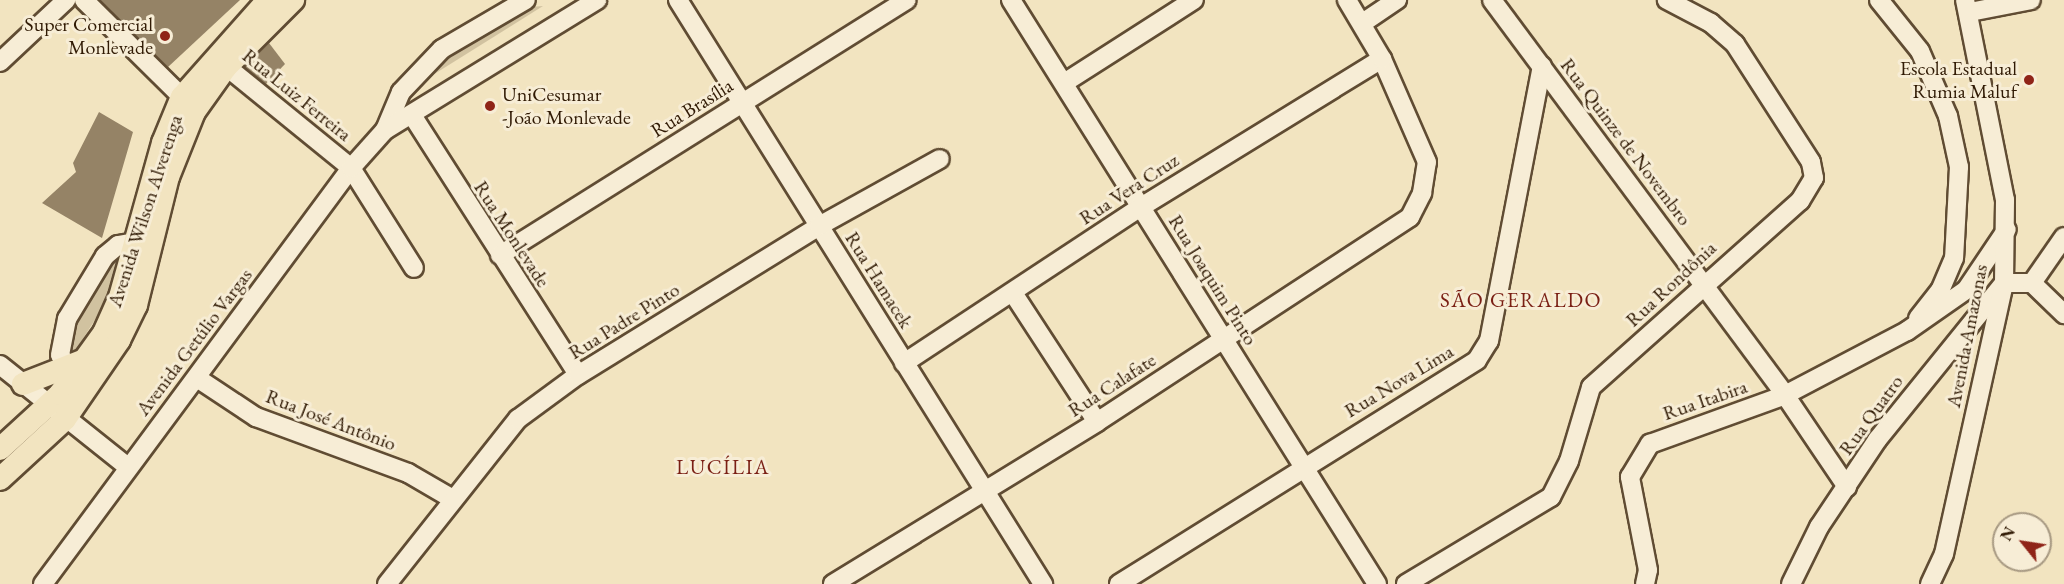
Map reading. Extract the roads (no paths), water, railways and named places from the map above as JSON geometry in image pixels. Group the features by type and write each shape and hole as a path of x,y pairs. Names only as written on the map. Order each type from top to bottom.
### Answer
{"main road":[{"name":"Avenida Wilson Alverenga","path":"0,479 57,413 136,305 178,144 221,62 268,0"},
{"name":"Avenida Wilson Alverenga","path":"0,449 57,413 69,374 87,358 120,297 135,242 182,97 293,0"},
{"path":"23,384 69,374"}],"street":[{"path":"0,63 66,0"},
{"path":"84,0 182,97"},
{"name":"Avenida Getúlio Vargas","path":"43,584 351,168 385,130 401,92 442,49 526,0"},
{"name":"Avenida Getúlio Vargas","path":"385,130 597,0"},
{"name":"Rua Hamacek","path":"678,0 1043,584"},
{"name":"Rua Brasília","path":"500,255 907,0"},
{"name":"Rua Joaquim Pinto","path":"1011,0 1377,584"},
{"path":"1064,83 1194,0"},
{"path":"1347,0 1364,22 1382,59"},
{"path":"1364,22 1397,0"},
{"name":"Rua Quinze de Novembro","path":"1492,0 1785,395 1847,487"},
{"name":"Rua Rondônia","path":"1406,584 1551,497 1564,478 1591,387 1800,201 1814,178 1811,162 1735,44 1711,23 1667,0"},
{"name":"Rua Itabira","path":"1879,0 1920,51 1948,116 1959,167 1960,216 1949,275 1907,331"},
{"name":"Avenida Amazonas","path":"1930,584 1944,554 2004,283 2008,228 1967,6 2031,0"},
{"name":"Rua Vera Cruz","path":"904,363 1141,207 1382,59"},
{"name":"Rua Calafate","path":"833,584 1097,422 1410,217 1422,193 1427,162 1382,59"},
{"name":"Rua Luiz Ferreira","path":"221,62 351,168 414,268"},
{"name":"Rua Nova Lima","path":"1119,584 1303,464 1477,360 1489,341 1542,66"},
{"name":"Rua Monlevade","path":"412,115 578,375"},
{"name":"Rua Padre Pinto","path":"391,583 452,498 518,419 578,375 819,226 940,159"},
{"name":"Rua Itabira","path":"1645,584 1648,570 1630,477 1636,460 1650,444 1785,395 1907,331 1966,290 2008,228"},
{"path":"2032,283 2064,237"},
{"path":"69,374 60,340 72,309 105,256 117,245 135,242"},
{"path":"2004,283 2032,283 2064,314"},
{"name":"Rua Quatro","path":"1791,584 1877,440 2004,283"},
{"path":"1012,293 1097,422"},
{"path":"0,365 57,413 128,467"},
{"name":"Rua José Antônio","path":"197,378 256,417 408,473 452,498"}],"place":[{"name":"Super Comercial Monlevade","path":"165,36"},
{"name":"Escola Estadual Rumia Maluf","path":"2029,80"},
{"name":"UniCesumar -João Monlevade","path":"490,106"}],"district":[{"name":"SÃO GERALDO","path":"1521,300"},
{"name":"LUCÍLIA","path":"723,467"}]}
